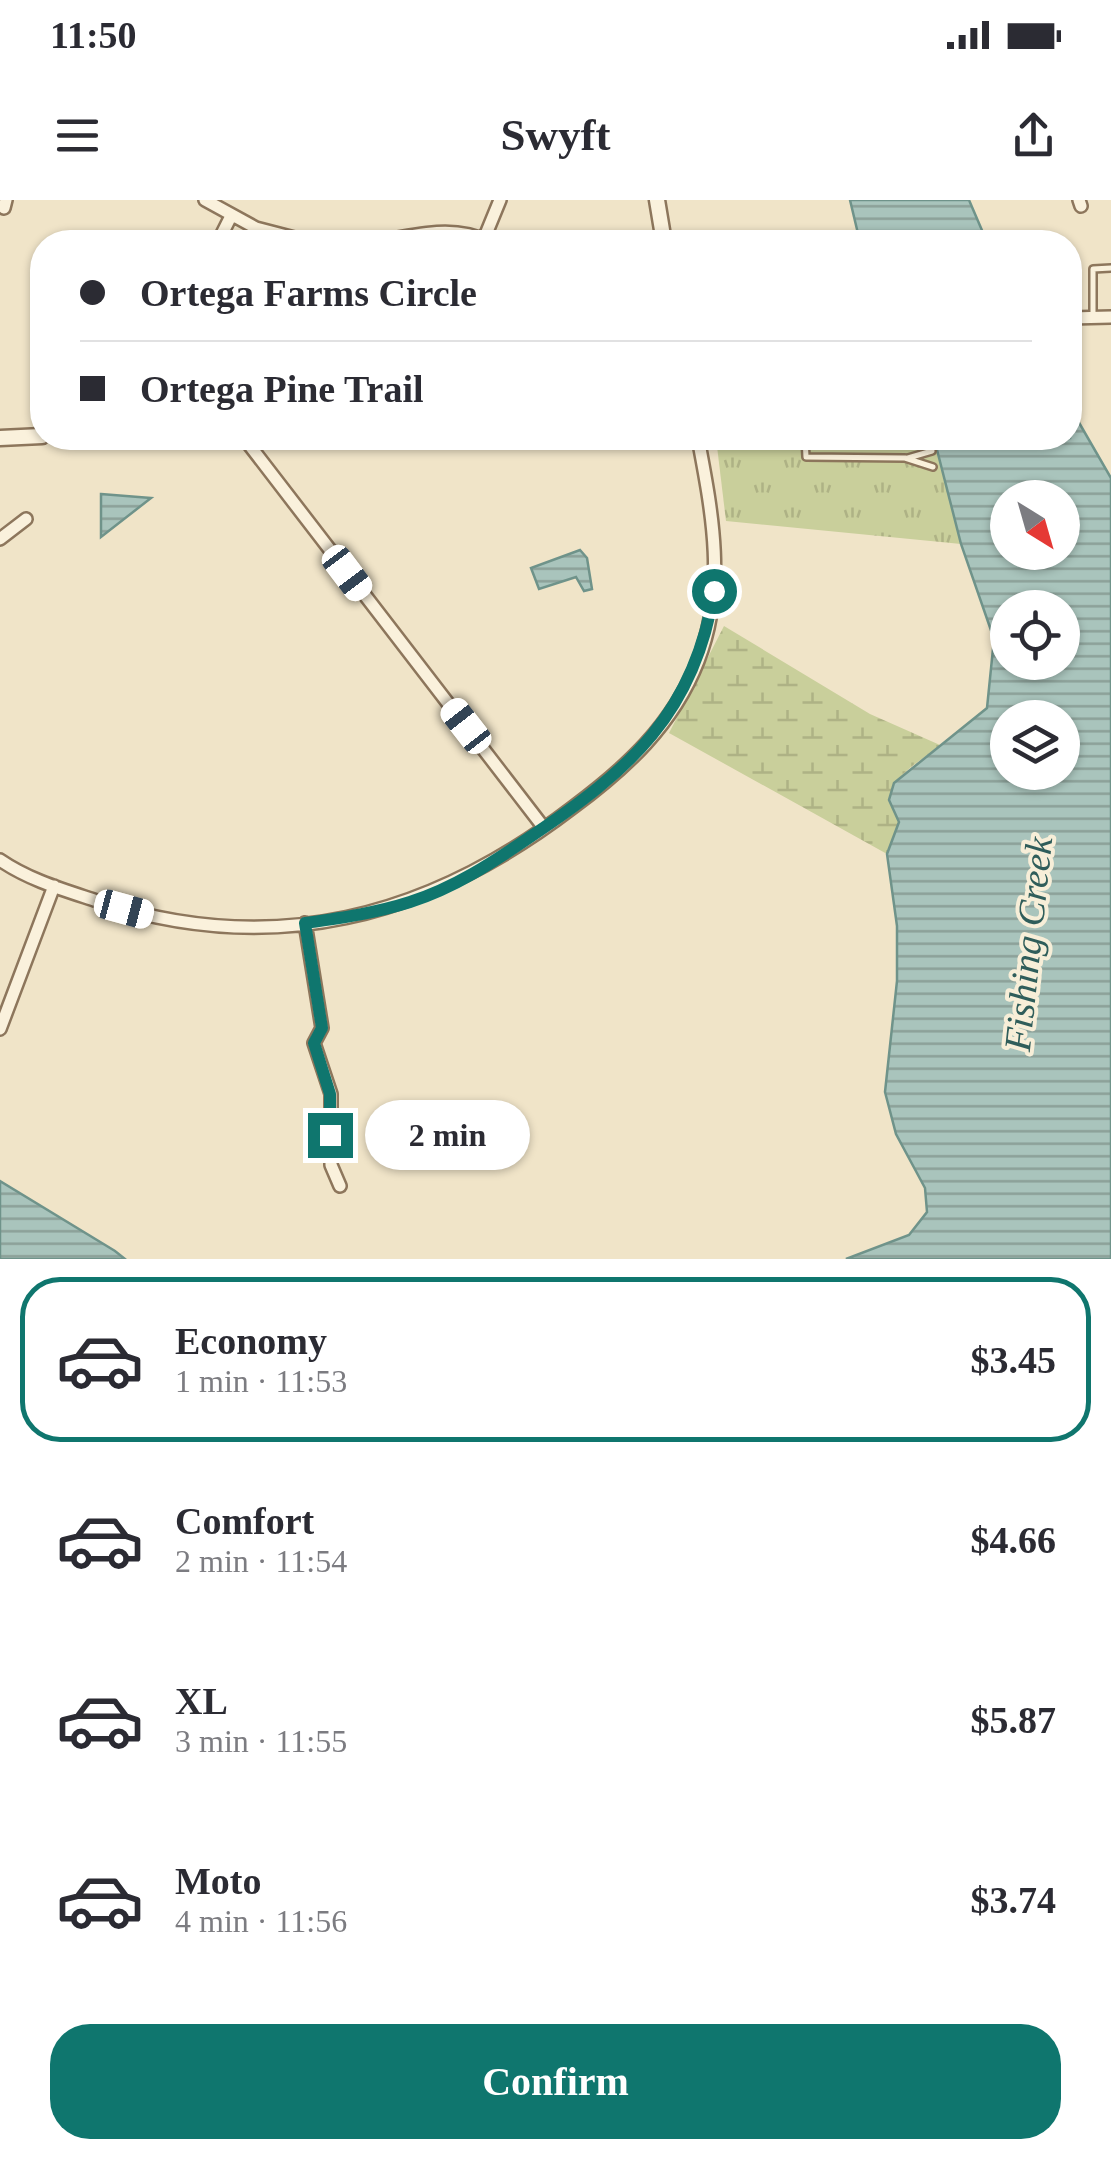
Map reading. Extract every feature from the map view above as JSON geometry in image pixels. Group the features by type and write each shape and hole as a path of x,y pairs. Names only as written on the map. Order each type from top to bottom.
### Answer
{"street":[{"path":"205,200 264,230"},
{"path":"490,230 500,200"},
{"path":"657,200 662,230"},
{"path":"224,230 231,216"},
{"path":"1082,318 1111,317"},
{"path":"0,438 30,437"},
{"path":"253,450 544,828"},
{"path":"0,860 54,886 158,917 256,928 305,923 410,902 460,882 544,828 636,756 674,708 698,661 714,597 716,548 700,450"},
{"path":"0,539 26,519"},
{"path":"0,1029 54,886"},
{"path":"305,923 322,1028 314,1043 330,1094 331,1166 340,1186"}],"lane":[{"path":"1094,318 1093,269 1111,268"},
{"path":"806,450 806,457 906,458 932,451"},
{"path":"906,458 933,467"}],"green space":[{"path":"717,450 937,450 961,544 726,521"},
{"path":"724,626 870,714 940,745 908,769 896,785 893,795 900,822 887,854 669,733"}],"water":[{"path":"850,200 969,200 982,230 857,230"},
{"name":"Fishing Creek","path":"1082,428 1111,478 1111,1259 846,1259 909,1235 927,1212 925,1188 896,1134 885,1092 897,981 897,926 887,854 899,822 889,800 894,783 987,708 990,678 1080,680 1080,590 990,590 990,627 961,544 937,450 1082,450"},
{"path":"101,494 151,498 101,537"},
{"path":"580,550 587,558 592,589 584,591 576,577 539,589 531,568"},
{"path":"0,1181 115,1251 125,1259 0,1259"}],"route":[{"path":"330,1135 330,1094 314,1043 322,1028 305,923 410,902 460,882 556,820 613,777 636,756 674,708 698,661 714,591"}]}
